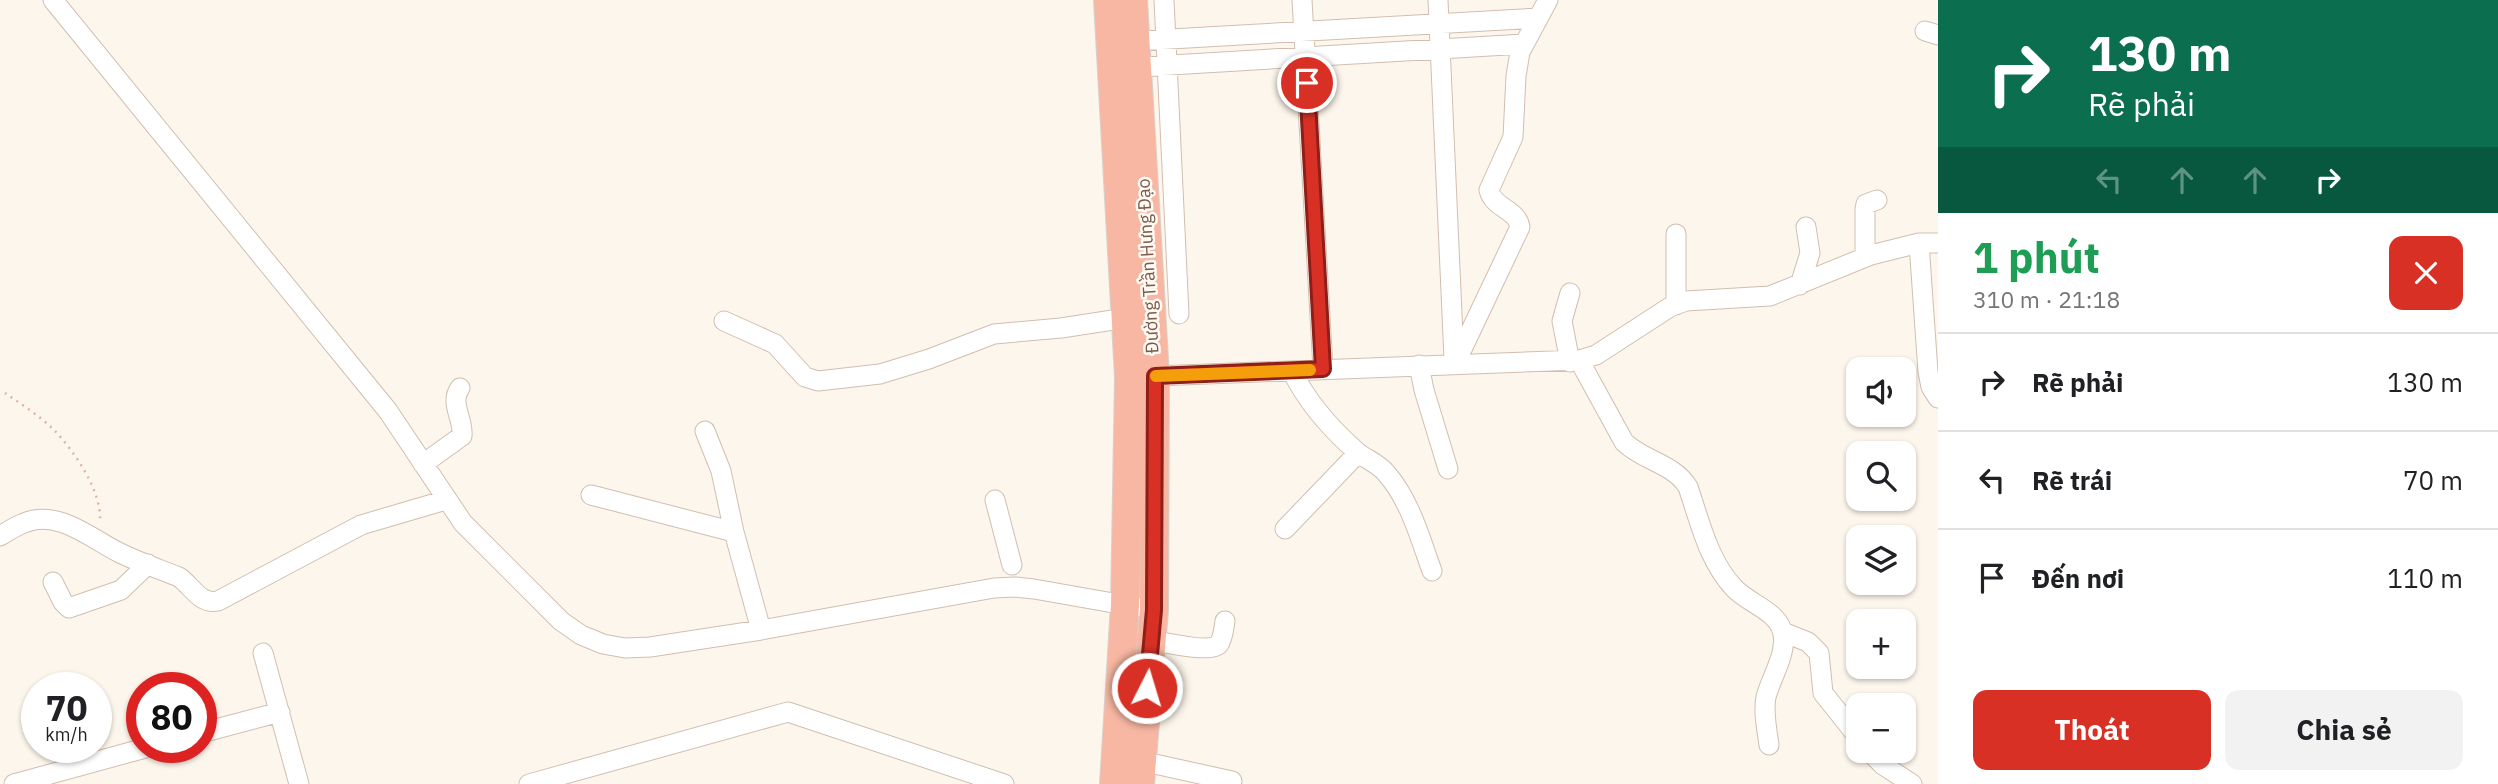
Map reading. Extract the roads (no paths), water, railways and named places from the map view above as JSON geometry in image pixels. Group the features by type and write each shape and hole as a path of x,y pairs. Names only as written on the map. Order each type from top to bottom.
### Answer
{"highway":[{"name":"Đường Trần Hưng Đạo","path":"1108,0 1129,377 1125,605 1114,784"},
{"name":"Đường Trần Hưng Đạo","path":"1133,0 1155,376 1154,610 1140,772"}],"street":[{"path":"53,0 388,411 446,500 473,535 561,621 581,635 603,644 625,648 650,647 994,588 1014,576 1154,610"},
{"path":"1164,0 1179,314"},
{"path":"1302,0 1323,369"},
{"path":"1438,0 1455,364"},
{"path":"1455,364 1520,227 1517,218 1492,198 1489,190 1513,137 1520,52 1548,0"},
{"path":"1136,54 1166,40 1538,18"},
{"path":"1136,54 1167,65 1524,44"},
{"path":"1865,257 1866,204 1877,200"},
{"path":"1800,285 1810,253 1806,227"},
{"path":"1676,234 1676,305"},
{"path":"1155,376 1574,361 1596,355 1676,305 1703,299 1770,296 1865,257 1932,242 1928,372 1931,387 1938,398"},
{"path":"1570,293 1562,321 1574,361 1624,442 1632,450 1682,477 1688,486 1715,564 1734,588 1773,617 1783,632 1808,642 1819,653 1823,693 1846,722"},
{"path":"724,321 775,344 805,377 818,381 880,374 929,359 993,334 1126,318"},
{"path":"1419,365 1448,469"},
{"path":"1292,371 1311,405 1358,453 1378,464 1398,488 1413,517 1432,571"},
{"path":"423,464 462,436 455,402 456,391 460,388"},
{"path":"705,431 721,471 734,533 761,630"},
{"path":"1285,529 1358,453"},
{"path":"591,495 734,533"},
{"path":"0,536 23,523 47,519 72,526 122,554 179,576 203,600 210,603 361,525 446,500"},
{"path":"995,500 1014,576"},
{"path":"53,582 65,606 69,608 121,590 148,564"},
{"path":"1151,640 1200,648 1216,647 1220,643 1225,621"},
{"path":"1769,745 1766,699 1782,650 1783,632"},
{"path":"263,653 299,784"},
{"path":"217,729 280,712"},
{"path":"529,784 788,712 1004,784"},
{"path":"14,784 126,753"},
{"path":"1881,763 1912,784"},
{"path":"1140,772 1232,781"}]}
